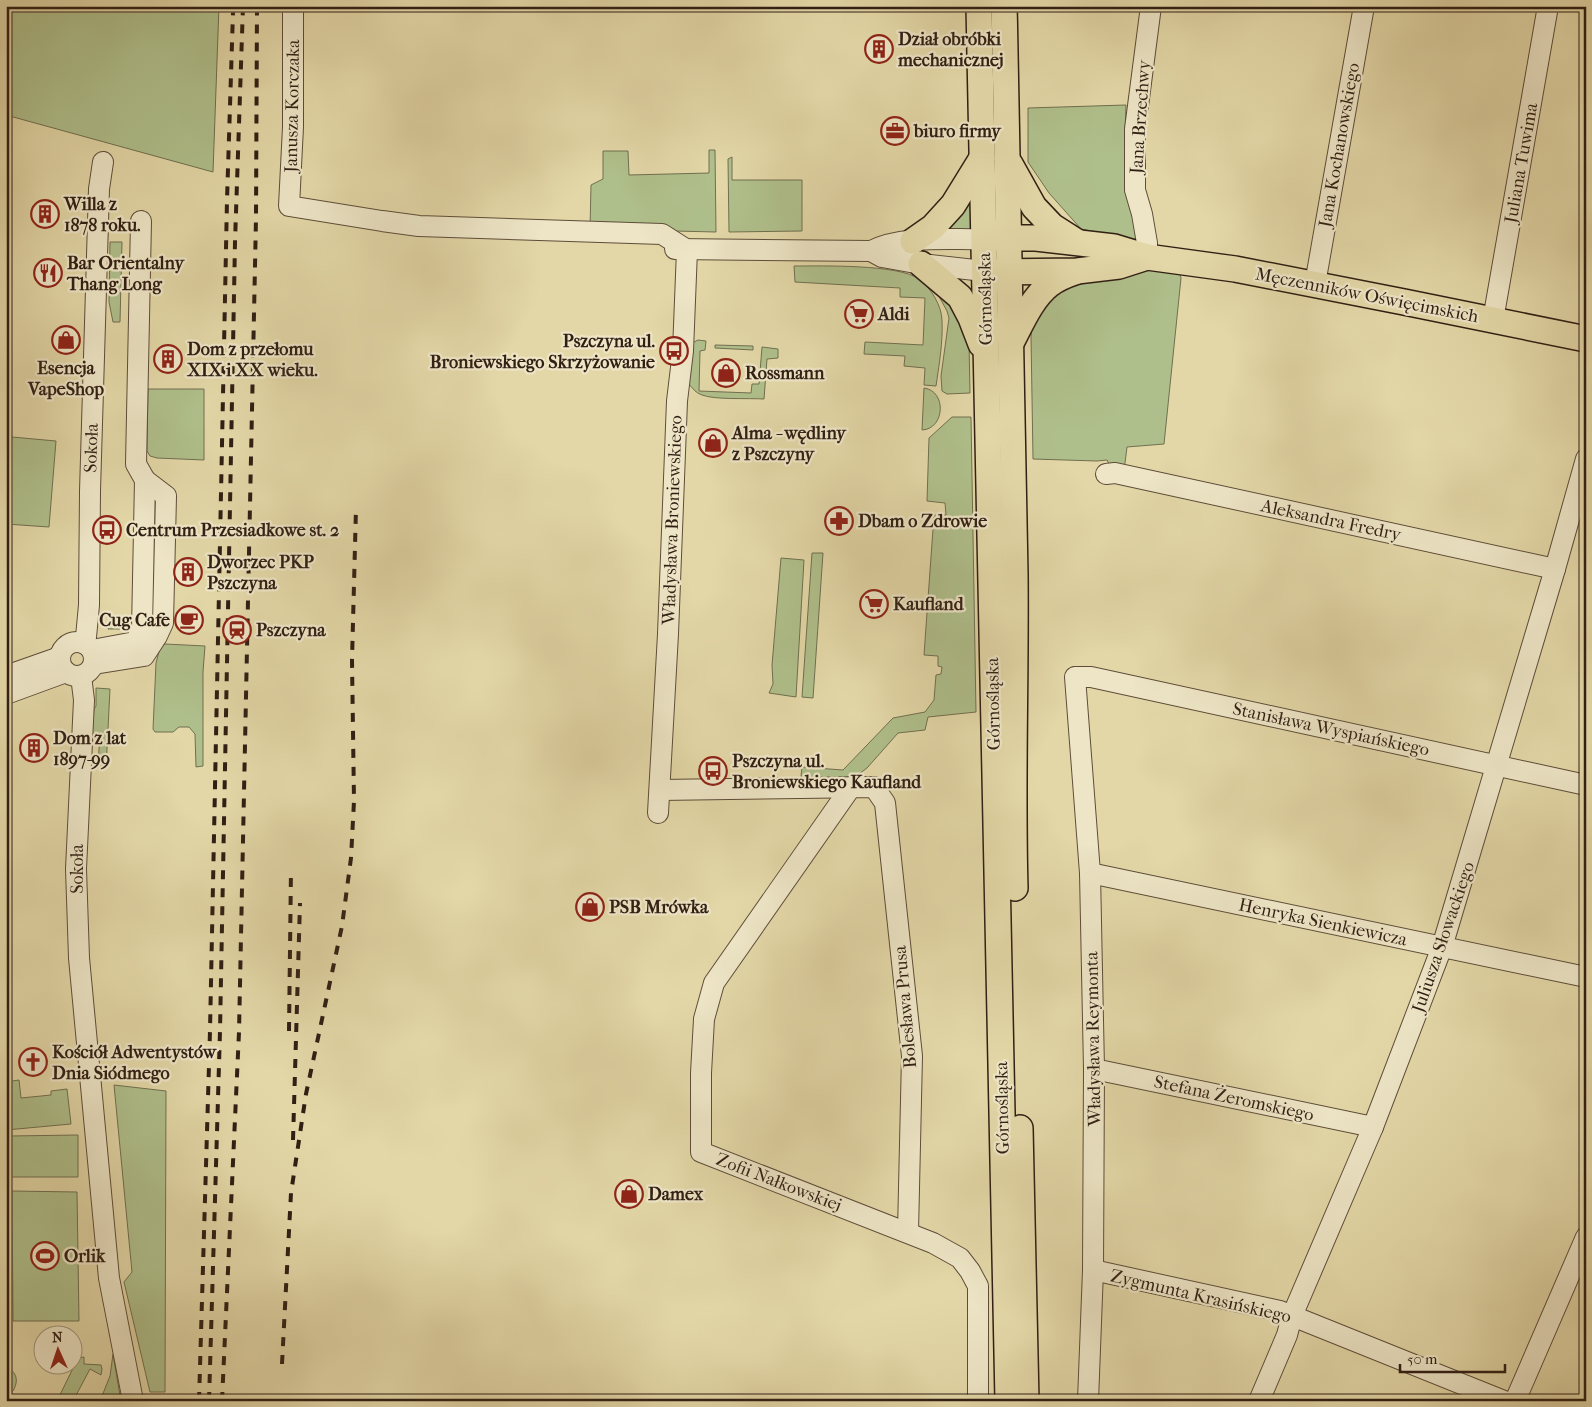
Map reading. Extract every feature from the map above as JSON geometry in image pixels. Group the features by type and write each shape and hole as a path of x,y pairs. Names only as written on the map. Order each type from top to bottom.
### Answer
{"main road":[{"name":"Górnośląska","path":"979,6 1008,1401"},
{"name":"Górnośląska","path":"1004,6 1012,341 1015,576 1013,816 1026,1401"},
{"path":"913,241 933,227 953,205 982,158"},
{"path":"1008,159 1034,207 1052,226 1079,243"},
{"name":"Męczenników Oświęcimskich","path":"984,238 1036,238 1114,247 1146,256 1235,269 1586,339"},
{"name":"Męczenników Oświęcimskich","path":"984,271 1077,271 1119,266 1146,256"},
{"path":"921,264 960,297 986,355"},
{"path":"1012,341 1022,321 1040,294 1060,278 1077,271"}],"street":[{"name":"Janusza Korczaka","path":"293,6 293,127 289,206 419,226 662,234 681,249"},
{"name":"Jana Brzechwy","path":"1146,256 1148,243 1135,190 1135,130 1151,6"},
{"name":"Jana Kochanowskiego","path":"1314,284 1364,6"},
{"name":"Juliana Tuwima","path":"1493,320 1548,6"},
{"name":"Sokoła","path":"103,162 99,189 89,604 86,637 79,660 84,700 76,869 79,958 110,1278 133,1401"},
{"path":"6,676 79,660 134,642 142,629 141,221"},
{"name":"Męczenników Oświęcimskich","path":"681,249 872,251 884,245 913,241 984,238"},
{"name":"Władysława Broniewskiego","path":"658,813 668,634 677,401 683,351 681,249"},
{"name":"Męczenników Oświęcimskich","path":"872,251 882,258 984,271"},
{"name":"Juliusza Słowackiego","path":"1260,1401 1287,1335 1292,1316 1373,1127 1442,947 1586,459"},
{"name":"Aleksandra Fredry","path":"1106,474 1115,473 1555,569"},
{"path":"6,694 79,660"},
{"name":"Stanisława Wyspiańskiego","path":"1075,677 1091,677 1586,785"},
{"name":"Władysława Reymonta","path":"1075,677 1090,873 1094,1069 1093,1270 1088,1401"},
{"path":"660,790 851,787"},
{"name":"Bolesława Prusa","path":"851,787 874,787 885,803 912,1056 908,1232"},
{"name":"Zofii Nałkowskiej","path":"851,787 714,983 704,1019 701,1073 701,1152 908,1232 934,1243 960,1258 978,1286 978,1401"},
{"name":"Henryka Sienkiewicza","path":"1090,873 1586,978"},
{"name":"Stefana Żeromskiego","path":"1094,1069 1373,1127"},
{"path":"1515,1401 1586,1237"},
{"name":"Zygmunta Krasińskiego","path":"1093,1270 1280,1311 1504,1401"}],"green space":[{"path":"6,6 219,6 213,172 6,115"},
{"path":"1126,105 1125,134 1139,240 1081,229 1049,193 1028,162 1028,108"},
{"path":"709,150 715,150 716,232 590,229 591,185 603,179 603,151 628,151 629,175 709,173"},
{"path":"732,157 732,180 802,180 802,231 729,232 728,159"},
{"path":"972,183 974,231 939,230"},
{"path":"110,242 122,242 120,322 113,322 109,302"},
{"path":"794,266 878,268 909,274 919,279 928,287 942,315 941,346 936,386 924,385 925,368 904,366 905,356 864,354 865,342 923,345 925,298 900,297 900,288 795,282"},
{"path":"1157,268 1179,270 1181,278 1164,444 1127,447 1124,471 1110,466 1107,460 1033,459 1031,336 1033,320 1045,303 1072,282"},
{"path":"935,289 949,294 969,343 970,393 947,394 942,391 941,376 949,318"},
{"path":"698,340 706,341 705,350 700,351 699,391 751,393 752,384 759,384 762,347 778,349 778,358 767,359 764,399 715,398 695,391 689,384 692,343"},
{"path":"715,345 753,346 753,350 715,348"},
{"path":"924,388 937,396 940,402 940,410 939,417 935,423 930,428 922,430"},
{"path":"148,389 204,389 204,460 150,456 147,451"},
{"path":"952,417 971,417 976,712 928,717 925,730 898,733 867,768 846,780 804,781 801,776 802,767 843,770 893,718 925,712 934,700 936,675 941,674 942,667 938,666 938,656 924,655 934,515 946,515 945,503 927,501 929,438"},
{"path":"12,437 56,441 49,527 6,524 6,499"},
{"path":"812,553 823,553 813,698 802,697"},
{"path":"781,558 804,560 796,697 769,693 773,684 772,665"},
{"path":"122,616 130,629 108,629 108,624"},
{"path":"165,644 205,646 203,672 203,766 196,767 195,734 189,727 179,727 173,732 155,732 153,729 156,663 160,648"},
{"path":"96,688 110,689 106,769 98,765 100,734 92,733 94,709 96,706"},
{"path":"19,1080 21,1098 51,1095 51,1091 67,1089 71,1124 6,1130 6,1082"},
{"path":"114,1085 166,1091 165,1392 150,1392 124,1282 132,1272"},
{"path":"78,1135 78,1177 10,1177 10,1136"},
{"name":"Orlik","path":"12,1191 77,1192 79,1321 13,1321"},
{"path":"113,1354 121,1401 100,1401 110,1376"},
{"path":"82,1357 84,1357 84,1364 101,1365 101,1375 90,1369 73,1401 57,1401 70,1374 82,1374"},
{"path":"6,1366 13,1371 16,1377 13,1391 6,1388"}],"railway":[{"path":"209,1401 220,1031 235,242 243,6"},
{"path":"222,1401 239,1032 256,218 257,6"},
{"path":"199,1401 210,1031 227,200 233,12"},
{"path":"282,1364 291,1193 306,1094 342,926 351,858 354,801 352,660 356,508"},
{"path":"289,1031 291,870"},
{"path":"293,1140 300,903"}],"place":[{"name":"Dział obróbki mechanicznej","path":"879,49"},
{"name":"biuro firmy","path":"895,131"},
{"name":"Willa z 1878 roku.","path":"45,214"},
{"name":"Bar Orientalny Thang Long","path":"48,273"},
{"name":"Aldi","path":"859,314"},
{"name":"Esencja VapeShop","path":"66,340"},
{"name":"Pszczyna ul. Broniewskiego Skrzyżowanie","path":"674,351"},
{"name":"Dom z przełomu XIX i XX wieku.","path":"168,359"},
{"name":"Rossmann","path":"726,373"},
{"name":"Alma - wędliny z Pszczyny","path":"713,443"},
{"name":"Dbam o Zdrowie","path":"839,521"},
{"name":"Centrum Przesiadkowe st. 2","path":"107,530"},
{"name":"Dworzec PKP Pszczyna","path":"188,572"},
{"name":"Kaufland","path":"874,604"},
{"name":"Cug Cafe","path":"189,620"},
{"name":"Pszczyna","path":"237,630"},
{"name":"Dom z lat 1897-99","path":"34,748"},
{"name":"Pszczyna ul. Broniewskiego Kaufland","path":"713,771"},
{"name":"PSB Mrówka","path":"590,907"},
{"name":"Kościół Adwentystów Dnia Siódmego","path":"33,1062"},
{"name":"Damex","path":"629,1194"},
{"name":"Orlik","path":"45,1256"}]}
